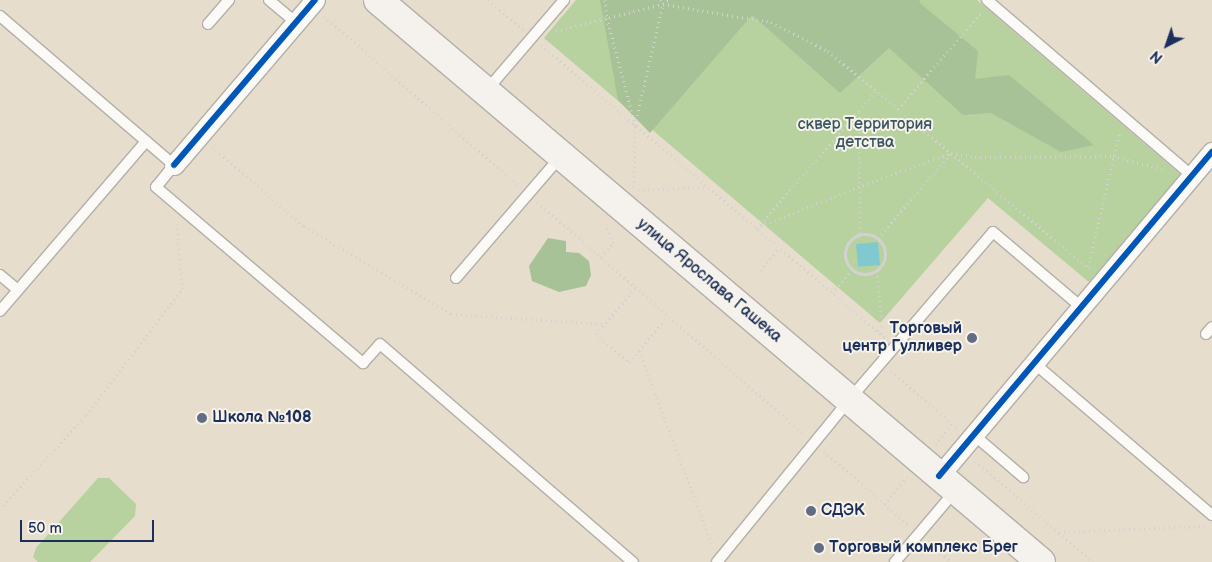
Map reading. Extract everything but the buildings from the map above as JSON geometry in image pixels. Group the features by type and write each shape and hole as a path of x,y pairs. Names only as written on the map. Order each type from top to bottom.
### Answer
{"main road":[{"name":"улица Ярослава Гашека","path":"378,0 1041,562"}],"street":[{"path":"174,165 313,3"},
{"path":"947,483 968,441 1212,152"}],"lane":[{"path":"208,24 229,0"},
{"path":"270,0 296,23"},
{"path":"486,92 564,0"},
{"path":"988,1 1192,176"},
{"path":"0,16 174,165 156,187 363,363 380,344 633,562"},
{"path":"0,311 146,141"},
{"path":"456,278 561,156"},
{"path":"718,562 849,400 993,232 1082,307"},
{"path":"0,275 18,290"},
{"path":"1034,363 1212,515"},
{"path":"968,441 1023,477"},
{"path":"895,562 919,534 947,483"}],"path":[{"path":"488,0 895,346"},
{"path":"605,0 607,18 635,125"},
{"path":"532,37 669,0"},
{"path":"662,1 771,22 828,51 1103,280"},
{"path":"662,1 635,125 634,190 707,187"},
{"path":"898,109 988,1"},
{"path":"313,3 600,257 952,562"},
{"path":"756,228 876,90"},
{"path":"859,111 858,187 860,234"},
{"path":"1088,267 1113,156 1124,117"},
{"path":"199,136 304,226 451,314 605,324"},
{"path":"878,238 951,153"},
{"path":"756,228 858,187 951,153 975,157 1113,156 1168,170"},
{"path":"0,509 86,415 182,289 175,203"},
{"path":"600,257 613,243 606,224"},
{"path":"860,234 871,234 878,238 883,244 885,252 884,260 877,270 866,274 851,270 846,264 845,248 849,241 860,234"},
{"path":"760,270 779,248"},
{"path":"832,293 851,270"},
{"path":"877,270 882,326 877,332"},
{"path":"636,288 596,334 629,362 668,316"},
{"path":"639,351 718,562"},
{"path":"881,362 968,441 1058,532 1093,562"},
{"path":"1058,532 1212,526"}],"green space":[{"name":"сквер Территория детства","path":"576,0 977,0 1181,175 1089,282 988,198 880,323 544,38"},
{"path":"600,0 919,0 921,4 978,51 975,79 1009,75 1094,145 1061,152 991,113 963,115 889,48 840,93 752,15 650,133 618,100"},
{"path":"548,238 566,241 566,252 579,253 589,261 591,275 586,286 559,292 532,281 529,266"},
{"path":"98,478 109,478 136,504 135,516 90,562 38,562 33,557 36,548"}],"water":[{"path":"878,242 880,265 858,267 856,244"}],"cycle path":[{"path":"174,165 315,0"},
{"path":"939,476 1212,152"}],"place":[{"name":"Торговый центр Гулливер","path":"972,338"},
{"name":"Школа №108","path":"202,418"},
{"name":"СДЭК","path":"811,511"},
{"name":"Торговый комплекс Брег","path":"819,548"}]}
